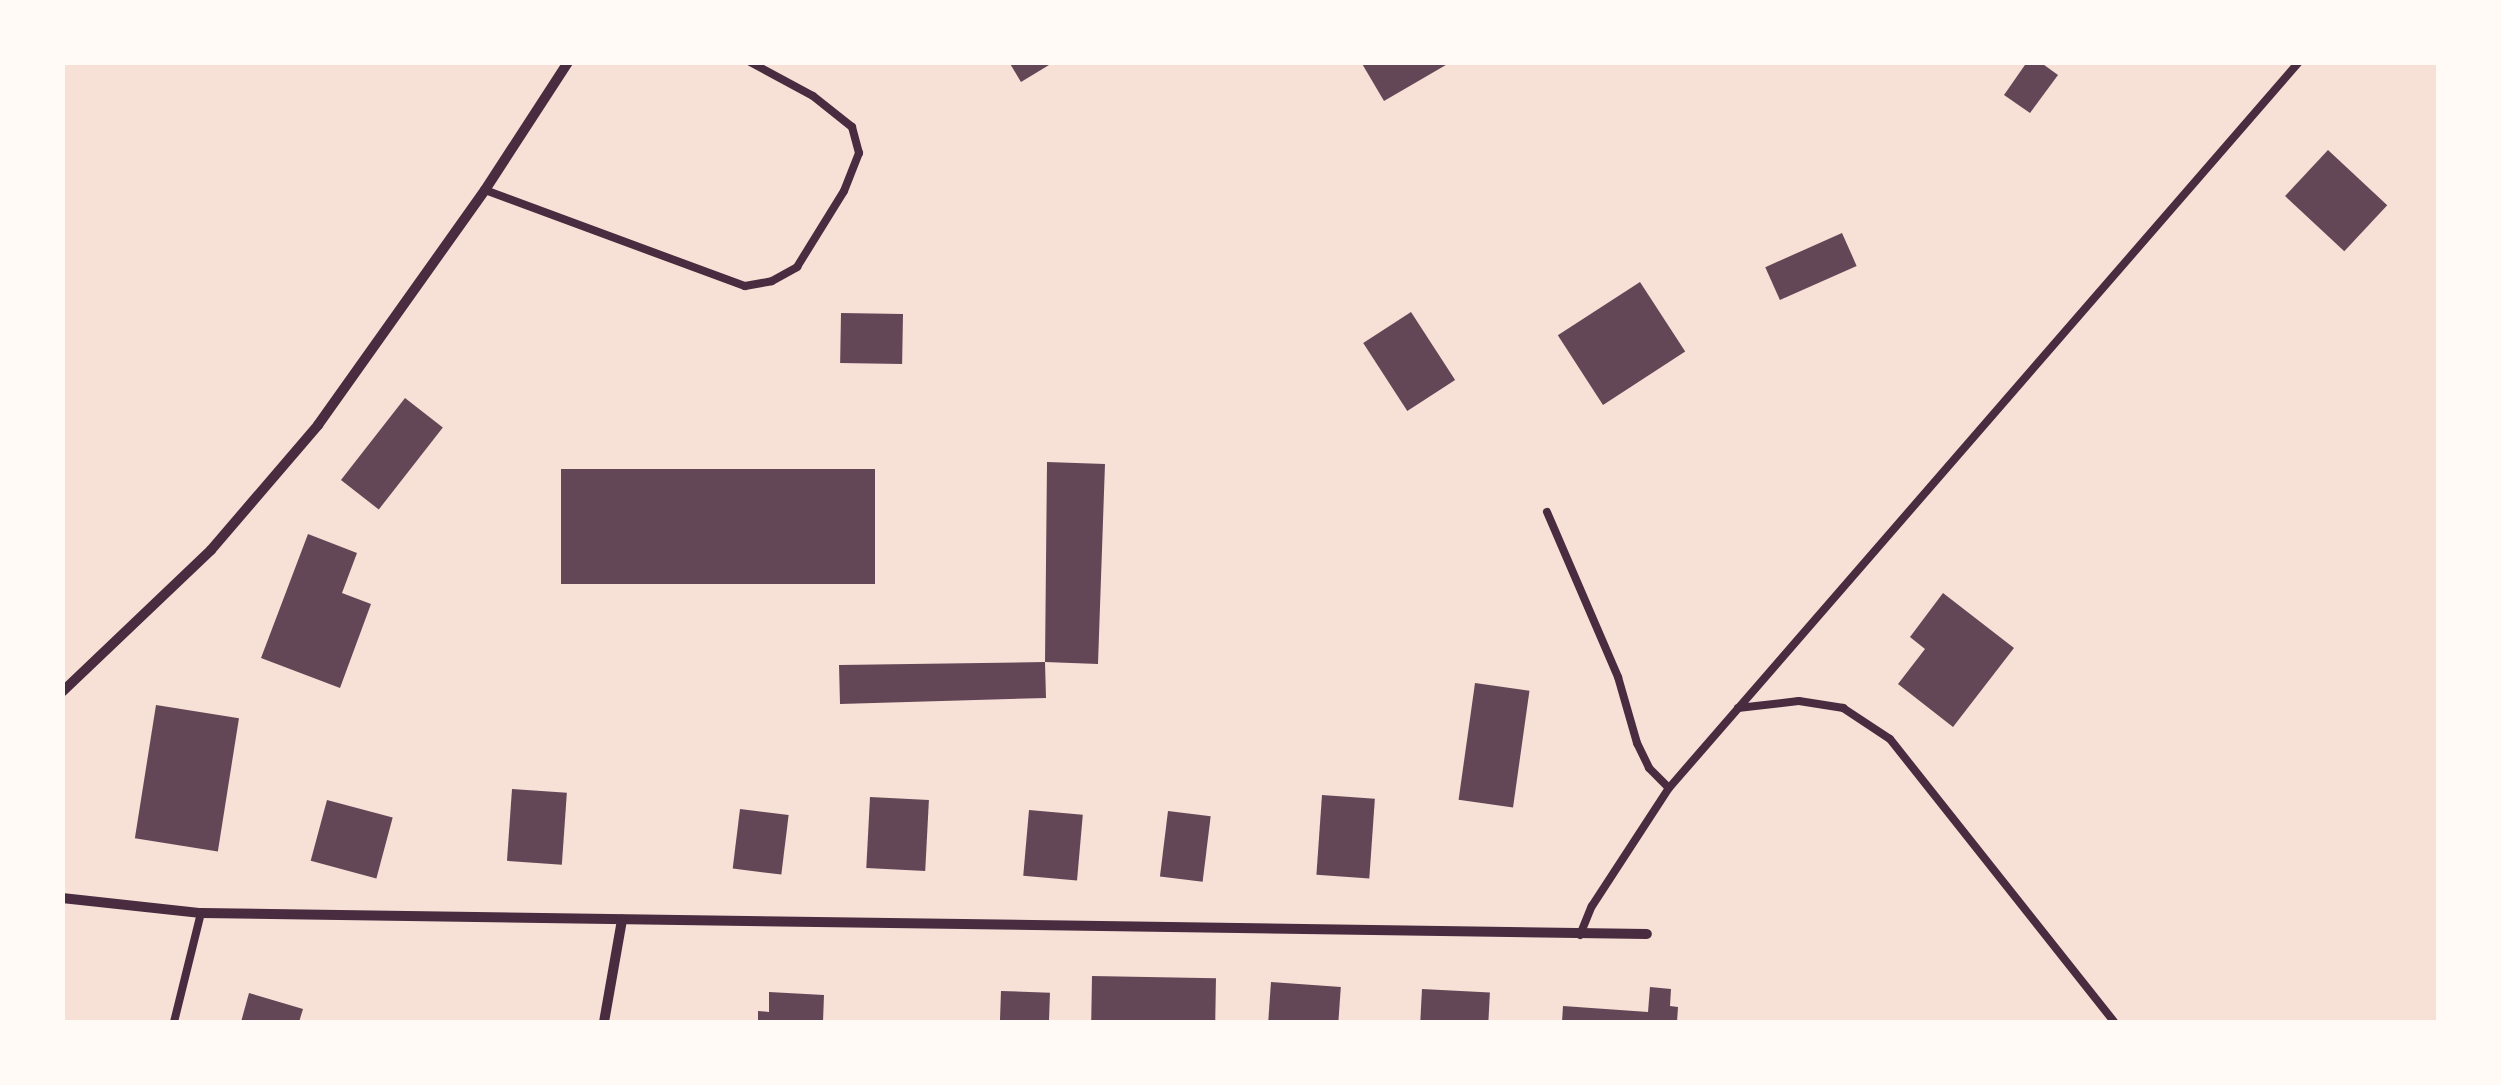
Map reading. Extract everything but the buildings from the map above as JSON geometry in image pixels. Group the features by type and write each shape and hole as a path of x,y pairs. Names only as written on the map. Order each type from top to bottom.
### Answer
{"street":[{"path":"62,692 211,550 318,425 485,190 568,62"},
{"path":"62,898 201,913 1647,934"},
{"path":"604,1022 622,920"}],"lane":[{"path":"485,190 745,286 772,282 797,267 844,191 859,153 852,127 813,96 750,62"},
{"path":"1580,935 1592,906 1669,788 2299,62"},
{"path":"1548,512 1618,677 1638,743 1650,768 1669,788"},
{"path":"1738,708 1799,702 1843,708 1890,739 2114,1022"},
{"path":"174,1022 201,913"}]}
